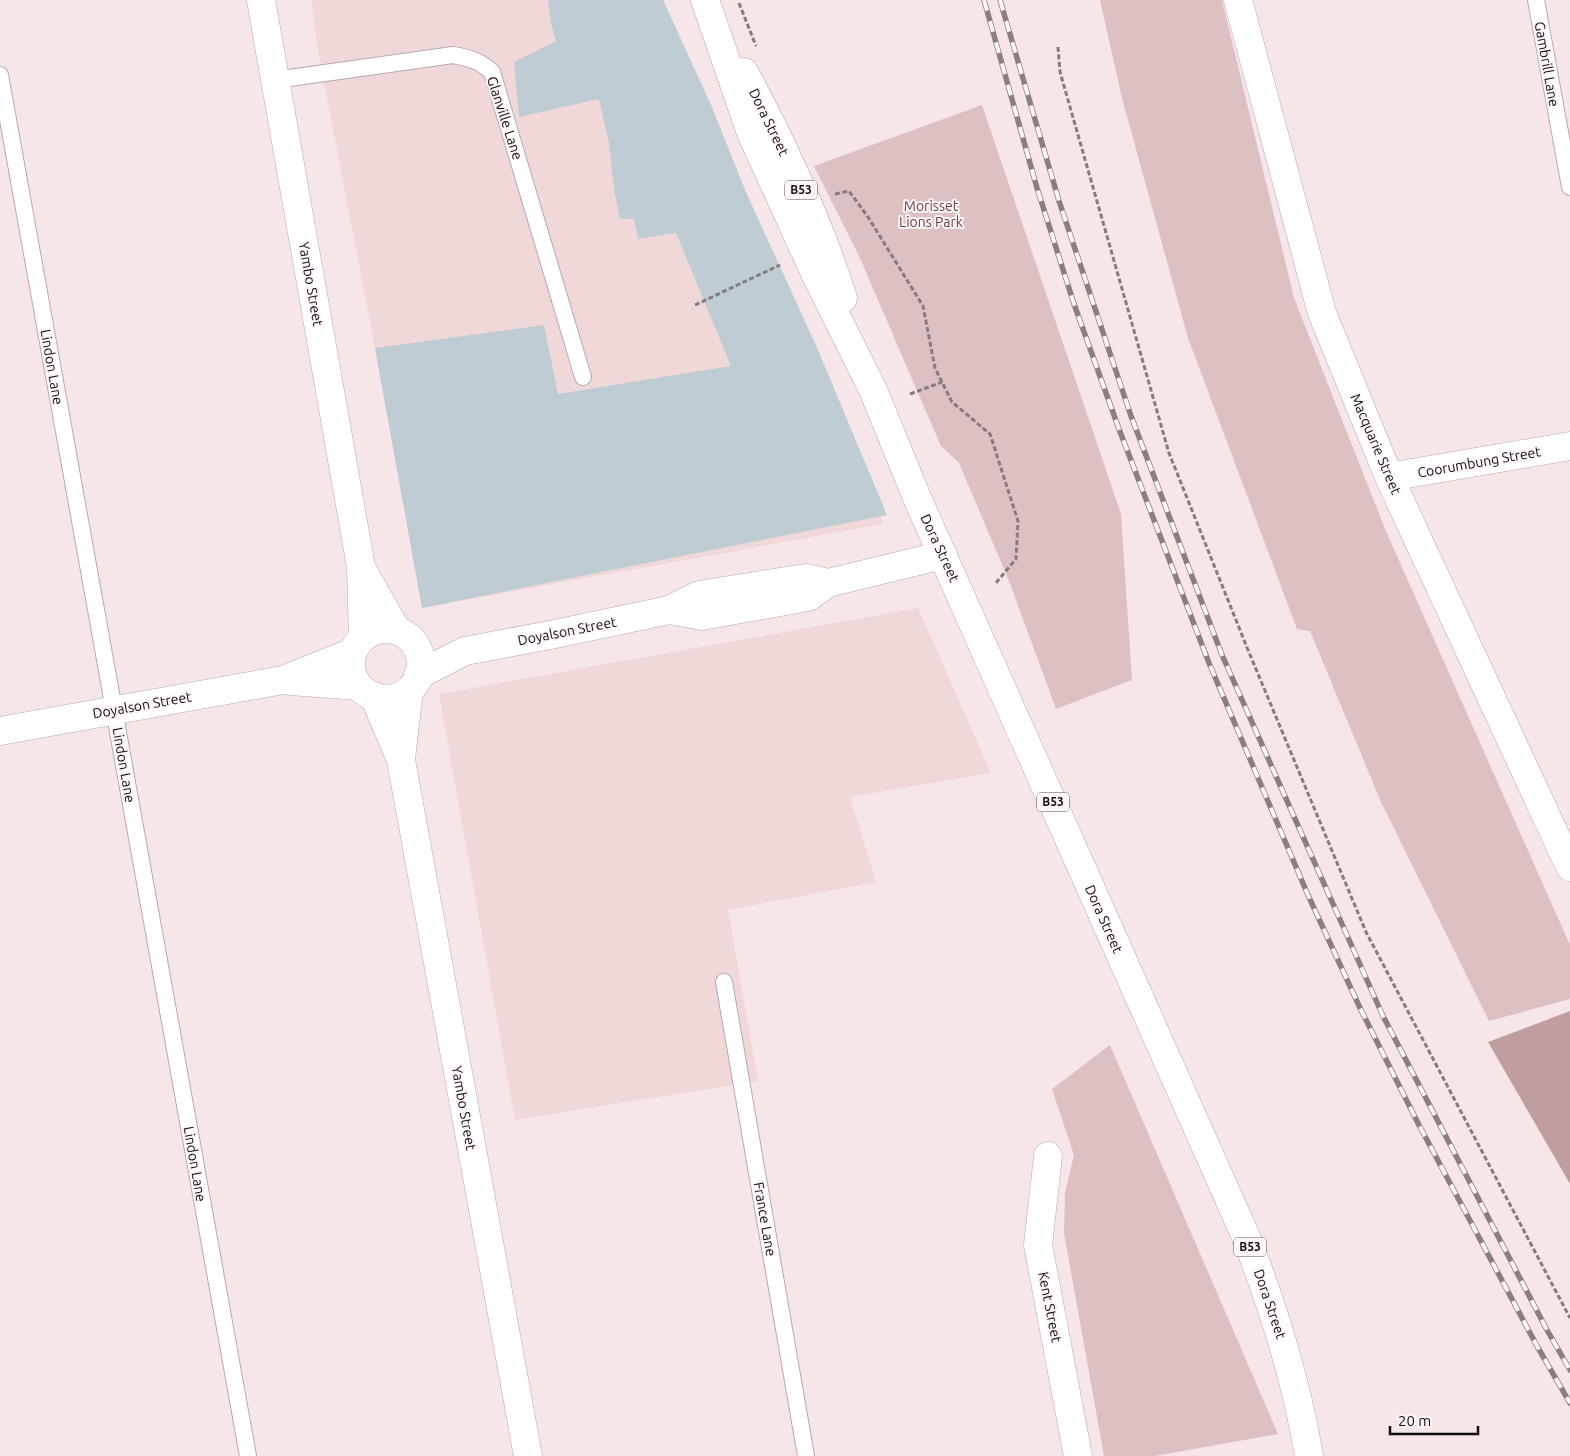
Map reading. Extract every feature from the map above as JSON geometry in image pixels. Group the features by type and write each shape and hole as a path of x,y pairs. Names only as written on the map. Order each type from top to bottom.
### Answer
{"street":[{"name":"Yambo Street","path":"261,0 361,567 358,645"},
{"name":"Dora Street","path":"706,0 770,121 830,260 873,390 918,500 1246,1237 1286,1350 1302,1416 1309,1456"},
{"name":"Macquarie Street","path":"1238,0 1322,313 1389,477 1570,867"},
{"name":"Coorumbung Street","path":"1389,477 1570,446"},
{"name":"Doyalson Street","path":"283,680 367,691 383,699 392,698 401,695 413,682 464,651 669,610 702,616 808,598 828,583 943,555"},
{"name":"Yambo Street","path":"361,567 404,636"},
{"name":"Doyalson Street","path":"0,731 283,680 358,645 379,630 464,651"},
{"path":"404,636 417,648 420,656 420,666 413,682"},
{"path":"358,645 351,670 354,678 367,691"},
{"name":"Yambo Street","path":"401,760 413,682"},
{"name":"Yambo Street","path":"367,691 401,760 528,1456"},
{"name":"Kent Street","path":"1048,1156 1038,1245 1078,1456"}],"lane":[{"name":"Gambrill Lane","path":"1536,0 1570,187"},
{"name":"Glanville Lane","path":"275,80 453,56 472,58 484,64 492,72 583,377"},
{"name":"Lindon Lane","path":"0,75 248,1456"},
{"name":"France Lane","path":"724,982 806,1456"}],"path":[{"path":"738,0 758,51"},
{"path":"1058,47 1060,72 1169,453 1366,932 1570,1318"},
{"path":"831,195 849,191 868,216 923,306 934,368 952,402 990,434 1018,521 1016,559 995,584"},
{"path":"696,304 785,262"},
{"path":"910,394 942,382"}],"shaded area":[{"path":"311,0 657,0 883,524 422,608 319,56"},
{"path":"918,608 991,773 850,797 876,882 728,910 758,1081 515,1120 439,694"},
{"path":"1570,1011 1570,1184 1488,1042"}],"green space":[{"path":"1100,0 1222,0 1294,298 1385,529 1570,945 1570,999 1489,1021 1381,802 1310,631 1297,629 1188,338 1122,98"},
{"name":"Morisset Lions Park","path":"982,105 1121,514 1132,680 1056,709 1009,581 959,463 941,446 859,256 814,166"},
{"path":"1110,1045 1278,1434 1155,1456 1104,1456 1064,1233 1065,1193 1074,1155 1052,1089"}],"building":[{"path":"548,0 663,0 711,105 745,190 818,350 887,515 422,608 375,348 544,325 558,394 731,366 676,233 638,239 634,219 620,219 614,189 609,143 599,99 519,117 514,62 556,41 551,24"}],"railway":[{"path":"984,0 1037,188 1074,304 1119,429 1209,663 1308,895 1360,1008 1419,1125 1537,1346 1570,1403"},
{"path":"1000,0 1059,201 1131,416 1222,655 1383,1016 1547,1330 1570,1370"}]}
